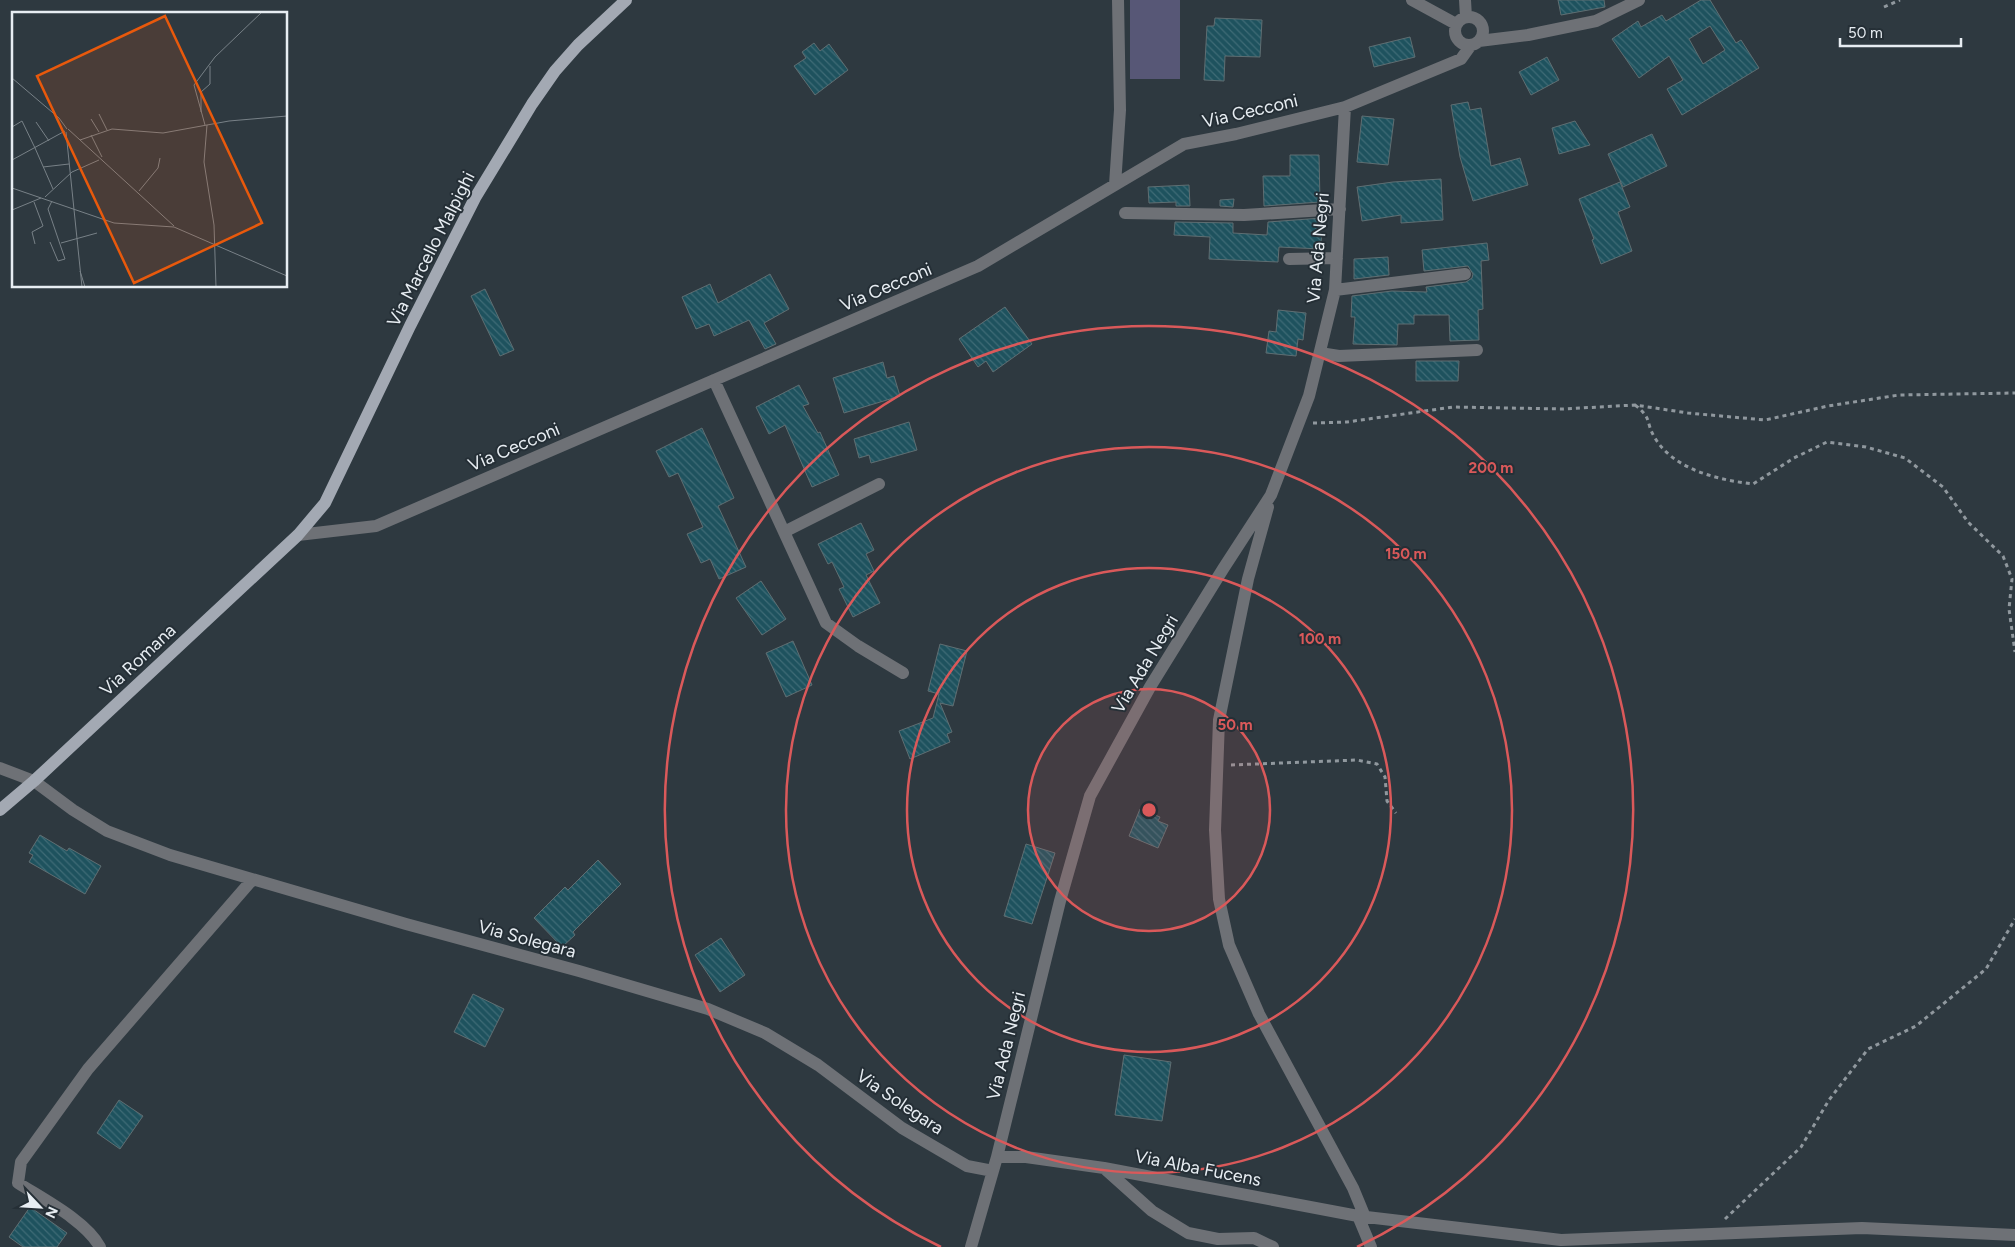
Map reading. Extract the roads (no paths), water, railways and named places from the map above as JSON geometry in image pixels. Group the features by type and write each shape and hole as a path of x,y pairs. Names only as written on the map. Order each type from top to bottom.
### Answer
{"main road":[{"name":"Via Marcello Malpighi","path":"298,535 326,502 410,326 474,198 527,112 555,71 578,45 626,0"},
{"name":"Via Romana","path":"0,810 34,781 298,535"}],"street":[{"path":"1115,186 1120,110 1118,0"},
{"path":"1412,0 1461,21 1475,18 1481,24 1483,33 1475,43"},
{"path":"1466,0 1456,38 1462,44 1528,35 1596,21 1639,0"},
{"name":"Via Cecconi","path":"298,535 376,526 978,266 1184,144 1236,134 1345,106 1461,59 1475,43"},
{"name":"Via Ada Negri","path":"971,1247 997,1158 1060,901 1090,796 1150,687 1271,495 1309,396 1335,290 1345,106"},
{"path":"1125,213 1244,215 1340,209"},
{"path":"1289,259 1337,258"},
{"path":"1335,290 1465,274"},
{"path":"1320,353 1339,356 1477,350"},
{"path":"714,380 826,623 858,646 903,674"},
{"path":"784,532 879,484"},
{"path":"1271,495 1248,579 1219,720 1215,830 1219,899 1230,945 1259,1014 1348,1179 1371,1247"},
{"name":"Via Solegara","path":"0,768 34,781 73,810 107,831 170,856 406,924 579,970 708,1009 765,1033 818,1065 902,1128 967,1166 993,1171"},
{"path":"100,1247 95,1237 70,1217 18,1183 21,1162 88,1069 252,880"},
{"name":"Via Alba Fucens","path":"997,1158 1026,1157 1104,1168 1362,1216 1561,1240 1862,1228 2015,1235"},
{"path":"1104,1168 1152,1210 1188,1234 1218,1240 1254,1238 1272,1247"}]}
